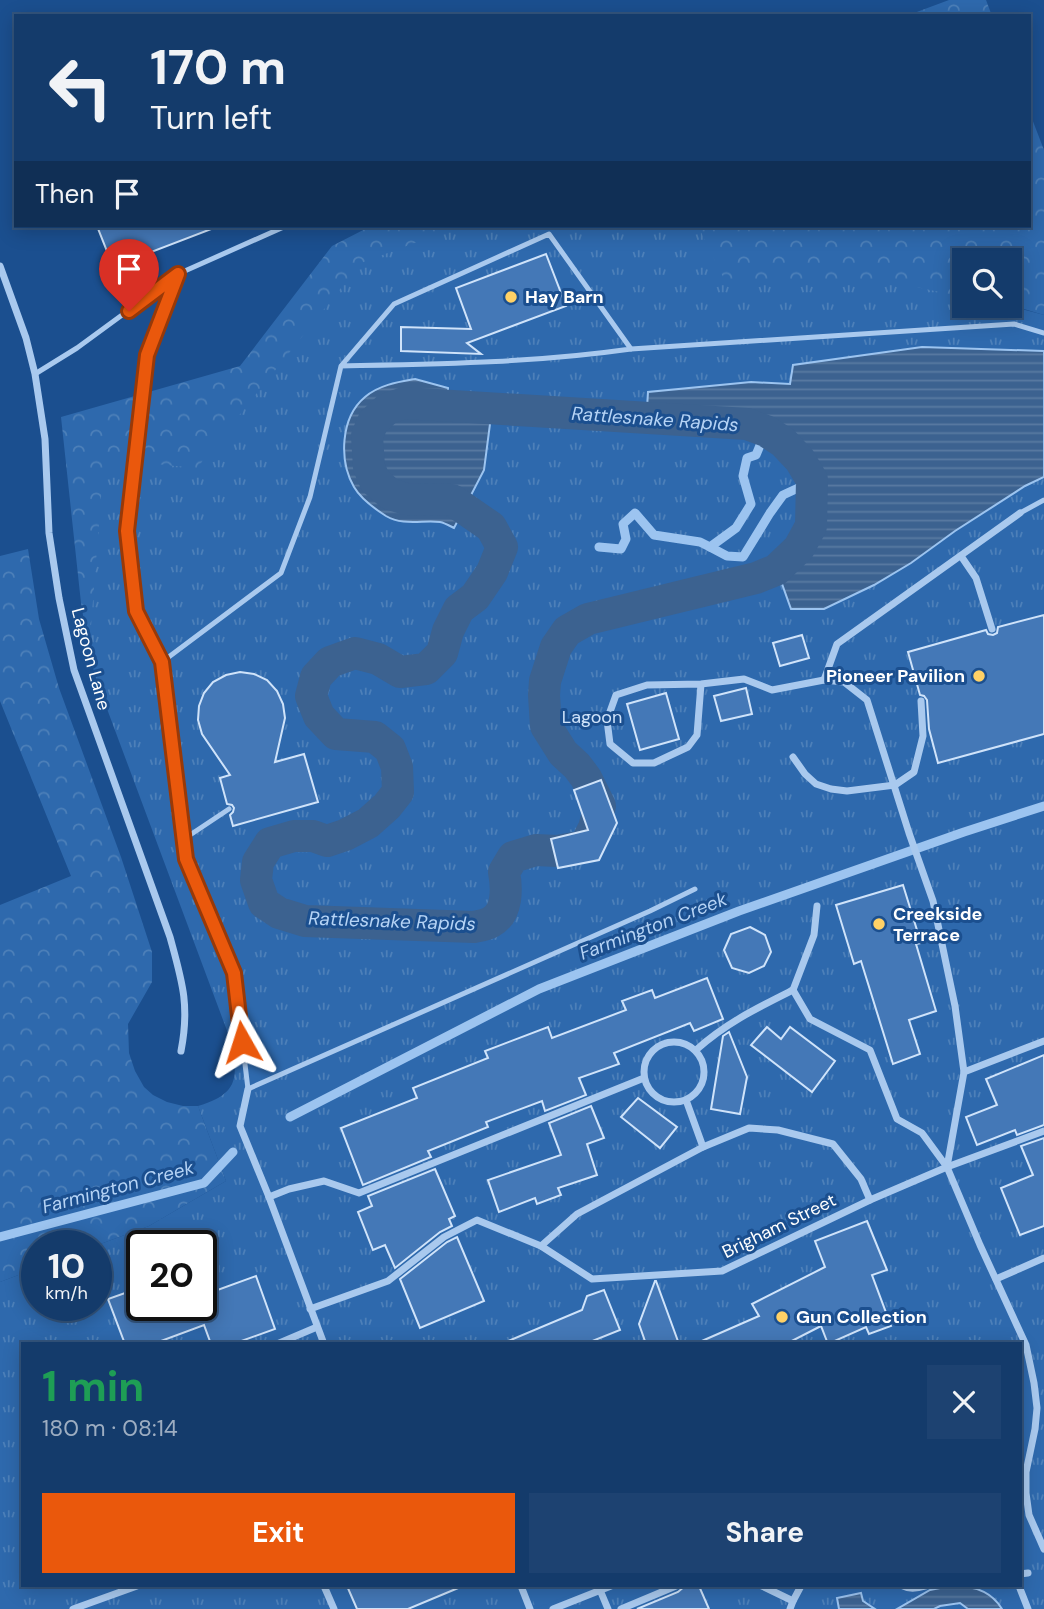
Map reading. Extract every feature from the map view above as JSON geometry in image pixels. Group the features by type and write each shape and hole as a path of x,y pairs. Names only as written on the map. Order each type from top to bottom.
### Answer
{"street":[{"name":"Lagoon Lane","path":"0,266 26,338 35,374 45,439 49,533 69,648 80,691 170,937 186,1009 181,1051"},
{"path":"824,680 837,644 1020,513"},
{"path":"961,556 976,578 992,629"},
{"path":"701,684 697,734 688,747 654,762 633,763 610,744 607,720 616,695 647,685 701,684 744,678 772,690 824,680 844,682 867,700 933,901 955,1006 964,1072 947,1167"},
{"path":"793,757 816,784 831,789 847,791 895,785 914,772 923,736 921,701"},
{"path":"696,1050 714,1033 741,1016 793,990 814,935 817,906"},
{"path":"793,990 810,1019 870,1050 897,1119 922,1133 947,1167 1026,1345 1037,1408 1026,1493 1029,1516 1044,1549"},
{"path":"678,1041 696,1050 704,1068 704,1077 695,1094 677,1102 660,1099 652,1094 647,1086 643,1068 652,1050 659,1044 678,1041"},
{"path":"964,1072 1044,1041"},
{"path":"269,1198 289,1189 324,1181 359,1193 644,1077"},
{"path":"248,1089 240,1126 323,1342"},
{"path":"686,1100 703,1147"},
{"path":"541,1246 577,1214 703,1147 749,1128 778,1130 833,1144 862,1179 870,1199"},
{"name":"Brigham Street","path":"310,1309 388,1281 444,1237 477,1220 541,1246 592,1279 722,1271 870,1199 1044,1131"},
{"path":"996,1279 1044,1258"},
{"path":"282,1342 317,1328"},
{"path":"73,1609 134,1587"},
{"path":"324,1587 334,1609"},
{"path":"521,1587 530,1609"},
{"path":"553,1609 608,1587"},
{"path":"621,1609 675,1587"},
{"path":"764,1587 792,1605 801,1587"},
{"path":"904,1587 922,1587"},
{"path":"1018,1587 1028,1609"},
{"path":"600,1590 608,1609"}],"lane":[{"path":"35,374 76,348 178,274 282,228"},
{"path":"162,662 281,573 310,498 341,366 394,304 549,234 631,349"},
{"path":"178,274 147,355 127,531 136,611 162,662 186,859 234,973 248,1089 695,890"},
{"path":"341,366 488,363 631,349 1014,324 1044,333"},
{"path":"1020,513 1044,500"},
{"path":"184,839 229,809"}],"green space":[{"path":"949,0 986,0 991,14 911,14"},
{"path":"1031,116 1044,150 1044,315 1022,309 1022,248 952,248 952,312 686,322 574,228 1031,228"},
{"path":"367,228 500,228 97,682 81,603 61,417 240,366 332,246"},
{"name":"Lagoon","path":"455,228 699,228 727,285 877,279 952,295 952,318 1022,318 1022,309 1044,315 1044,1609 0,1609 0,1282 21,1274 21,1321 112,1321 112,1240 126,1235 126,1321 217,1321 217,1230 138,1230 226,1181 198,1106 223,1095 230,1088 235,1071 229,1036 97,682 89,652 104,459 197,468 361,263"},
{"path":"28,549 39,619 59,688 121,857 152,952 152,982 128,1024 129,1053 135,1071 144,1087 153,1095 183,1106 198,1106 226,1181 149,1226 126,1230 126,1235 112,1240 112,1230 21,1230 21,1274 0,1282 0,905 71,876 0,701 0,556"},
{"path":"527,1587 590,1587 536,1608"}],"shaded area":[{"path":"922,347 1044,351 1044,477 1025,486 874,585 824,609 791,609 781,581 806,561 820,533 826,506 822,477 803,445 776,424 743,414 647,408 648,392 751,382 790,384 793,365"},
{"path":"415,379 448,388 448,399 493,401 484,470 454,528 440,522 406,522 392,519 368,503 349,477 344,440 357,406 376,390"},
{"path":"969,1587 986,1593 1002,1609 968,1609 960,1603 934,1609 897,1609 930,1590"},
{"path":"861,1593 863,1601 875,1609 839,1609 837,1598"}],"building":[{"path":"98,228 214,228 151,252 156,264 118,279"},
{"name":"Hay Barn","path":"546,254 566,306 467,343 481,354 401,351 401,327 471,329 456,288"},
{"name":"Pioneer Pavilion","path":"1044,615 1044,734 938,763 929,729 927,700 920,695 908,652 986,630 993,635 997,633 998,627"},
{"path":"802,635 809,658 780,666 773,643"},
{"path":"240,672 267,680 277,691 285,718 275,762 304,754 318,802 233,826 230,815 234,808 227,804 220,778 230,775 202,734 198,720 204,693 213,682"},
{"path":"746,688 752,714 721,721 714,696"},
{"path":"666,693 679,739 640,750 627,704"},
{"path":"601,780 617,823 599,860 558,868 551,839 588,830 574,790"},
{"path":"903,885 921,943 916,944 936,1011 909,1020 920,1054 893,1064 861,961 854,964 836,905"},
{"path":"750,927 765,935 771,952 764,966 749,973 732,968 724,950 731,934"},
{"path":"707,978 723,1019 694,1031 690,1023 614,1053 619,1064 579,1078 586,1095 545,1111 542,1101 486,1122 488,1127 428,1151 431,1157 363,1185 341,1128 417,1098 413,1088 488,1058 485,1051 548,1027 552,1038 626,1010 622,1001 652,990 655,998"},
{"path":"767,1027 781,1039 790,1027 835,1061 812,1092 751,1045"},
{"path":"729,1032 747,1077 740,1114 711,1109 723,1036"},
{"path":"1044,1055 1044,1125 1017,1135 1015,1130 977,1145 966,1117 997,1105 986,1079"},
{"path":"638,1098 677,1127 660,1148 621,1117"},
{"path":"591,1106 604,1138 587,1144 597,1175 558,1188 561,1195 537,1204 535,1198 499,1212 488,1180 561,1155 549,1123"},
{"path":"1044,1138 1044,1226 1020,1235 1001,1188 1033,1175 1021,1146"},
{"path":"435,1169 455,1216 449,1219 452,1226 440,1232 395,1268 385,1245 373,1250 358,1212 372,1206 368,1196"},
{"path":"867,1221 887,1270 872,1275 891,1326 869,1334 866,1327 832,1342 827,1342 821,1326 790,1342 700,1342 759,1316 752,1304 825,1267 815,1241"},
{"path":"457,1237 484,1301 420,1328 400,1279"},
{"path":"256,1276 275,1329 239,1342 210,1342 204,1325 158,1342 124,1342 112,1310 112,1298 126,1293 126,1321 217,1321 217,1290"},
{"path":"656,1281 678,1342 645,1342 639,1324"},
{"path":"604,1290 620,1330 590,1342 506,1342 582,1310 587,1296"},
{"path":"347,1587 461,1587 408,1609 357,1609"},
{"path":"684,1587 699,1587 709,1609 637,1609"}],"waterway":[{"name":"Rattlesnake Rapids","path":"404,403 747,424 766,431 783,442 800,460 812,480 811,526 799,548 776,570 756,578 588,619 567,631 556,647 545,681 546,726 563,753 586,778 600,806 594,828 585,846 557,851 536,850 513,857 504,872 506,892 501,913 491,922 474,927 305,921 279,913 264,903 256,880 258,862 270,843 294,836 313,836 327,841 345,835 368,823 398,792 397,767 390,749 375,737 336,734 319,716 311,696 316,677 330,662 355,653 378,659 400,672 426,669 442,653 448,631 459,609 475,597 492,572 502,547 491,527 452,500 406,499 390,494 375,481 369,467 367,436 373,422 387,409 404,403"},
{"path":"599,547 621,549 626,539 623,524 635,513 654,535 700,542 710,547 736,528 751,504 743,476 747,458 756,455 761,443"},
{"path":"710,547 727,556 743,557 783,495 822,477"},
{"name":"Farmington Creek","path":"290,1117 539,989 739,911 1044,806"},
{"name":"Farmington Creek","path":"0,1237 204,1183 233,1152"}],"place":[{"name":"Hay Barn","path":"511,297"},
{"name":"Pioneer Pavilion","path":"979,676"},
{"name":"Creekside Terrace","path":"879,924"},
{"name":"Gun Collection","path":"782,1317"}],"route":[{"path":"129,311 178,274 147,355 127,531 136,611 162,662 186,859 234,973 242,1042"}]}
